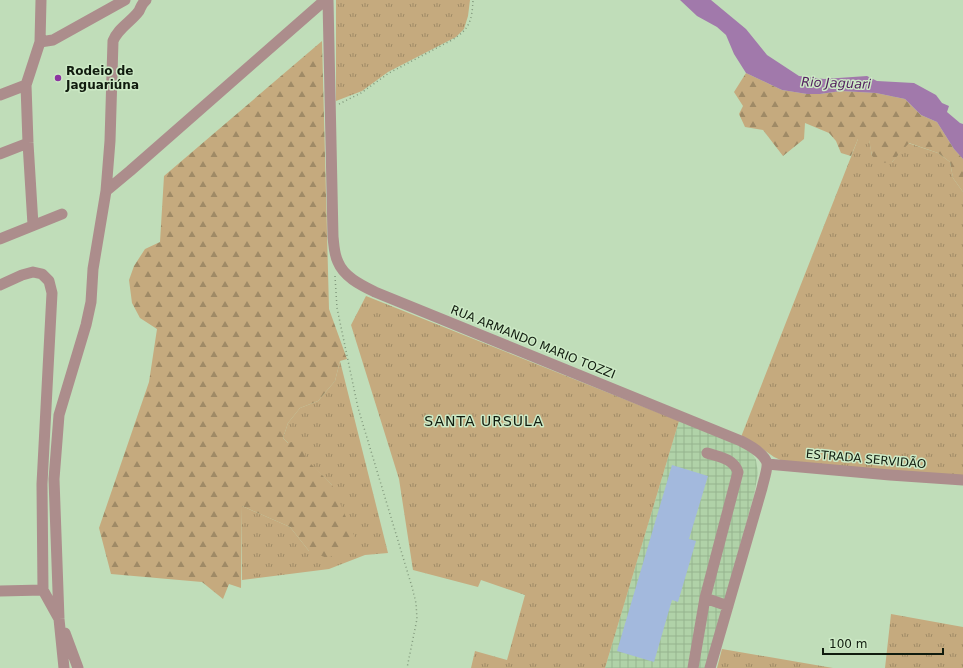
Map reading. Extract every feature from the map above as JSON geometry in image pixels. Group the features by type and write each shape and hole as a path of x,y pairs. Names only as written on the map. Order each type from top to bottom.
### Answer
{"street":[{"path":"33,225 26,85 40,42 41,0"},
{"path":"40,42 52,40 125,0"},
{"path":"64,668 59,619 54,479 59,415 86,325 91,302 93,269 106,191 110,141 112,41 115,35 138,11 144,0"},
{"path":"106,191 325,0"},
{"name":"RUA ARMANDO MARIO TOZZI","path":"328,0 333,237 334,251 338,263 344,272 353,280 375,292 741,441 754,448 767,464"},
{"path":"0,95 26,85"},
{"path":"0,154 28,143"},
{"path":"0,239 62,214"},
{"path":"0,285 22,275 33,272 42,274 49,281 52,293 42,484 43,590 59,619 78,668"},
{"path":"693,668 705,598 738,472 733,463 729,460 707,453"},
{"path":"710,668 762,488 767,464"},
{"name":"ESTRADA SERVIDÃO","path":"767,464 963,480"},
{"path":"0,591 43,590"},
{"path":"705,598 728,606"}],"path":[{"path":"330,108 361,93 389,74 461,35 470,21 472,0"},
{"path":"338,263 335,278 337,308 358,408 416,603 417,619 408,668"}],"shaded area":[{"path":"679,421 747,448 756,460 758,473 754,495 706,668 605,668"}],"green space":[{"path":"336,0 470,0 468,16 464,29 456,37 388,72 362,91 336,101"},
{"path":"322,41 329,309 347,359 340,361 335,381 318,401 300,408 288,423 283,438 288,443 295,441 305,449 305,458 332,485 355,538 348,549 327,558 309,551 290,527 242,506 241,588 229,584 223,599 202,582 111,574 99,528 149,382 157,329 140,318 132,303 129,280 134,266 145,249 160,242 164,176"},
{"path":"746,73 782,90 807,94 841,91 876,93 905,99 921,115 937,122 954,149 963,159 963,192 953,178 950,162 938,153 909,143 892,162 881,163 872,156 869,140 858,139 851,156 841,153 836,141 829,133 805,123 804,139 783,156 763,130 745,127 739,114 743,106 734,92"},
{"path":"858,139 869,139 872,156 892,162 908,143 938,153 950,162 953,178 963,192 963,476 787,463 741,437"},
{"path":"366,296 679,421 605,668 471,668 475,651 507,660 525,595 481,580 478,587 413,570 399,479 351,325"},
{"path":"340,361 388,553 365,555 329,569 242,580 242,506 290,527 309,551 332,485 283,438 288,423 300,408 318,401 335,381"},
{"path":"891,614 963,627 963,668 885,668"},
{"path":"722,649 833,668 717,668"}],"water":[{"name":"Rio Jaguari","path":"680,0 711,0 746,29 767,55 799,76 824,79 867,76 877,81 914,83 936,95 942,103 949,106 947,112 963,124 963,159 954,149 937,122 921,115 905,99 876,93 841,91 807,94 782,90 746,73 734,54 726,35 717,27 697,16"}],"building":[{"path":"672,465 708,476 689,539 696,541 678,602 672,600 654,662 617,651"}],"place":[{"name":"Rodeio de Jaguariúna","path":"58,78"}],"district":[{"name":"SANTA URSULA","path":"484,421"}]}
